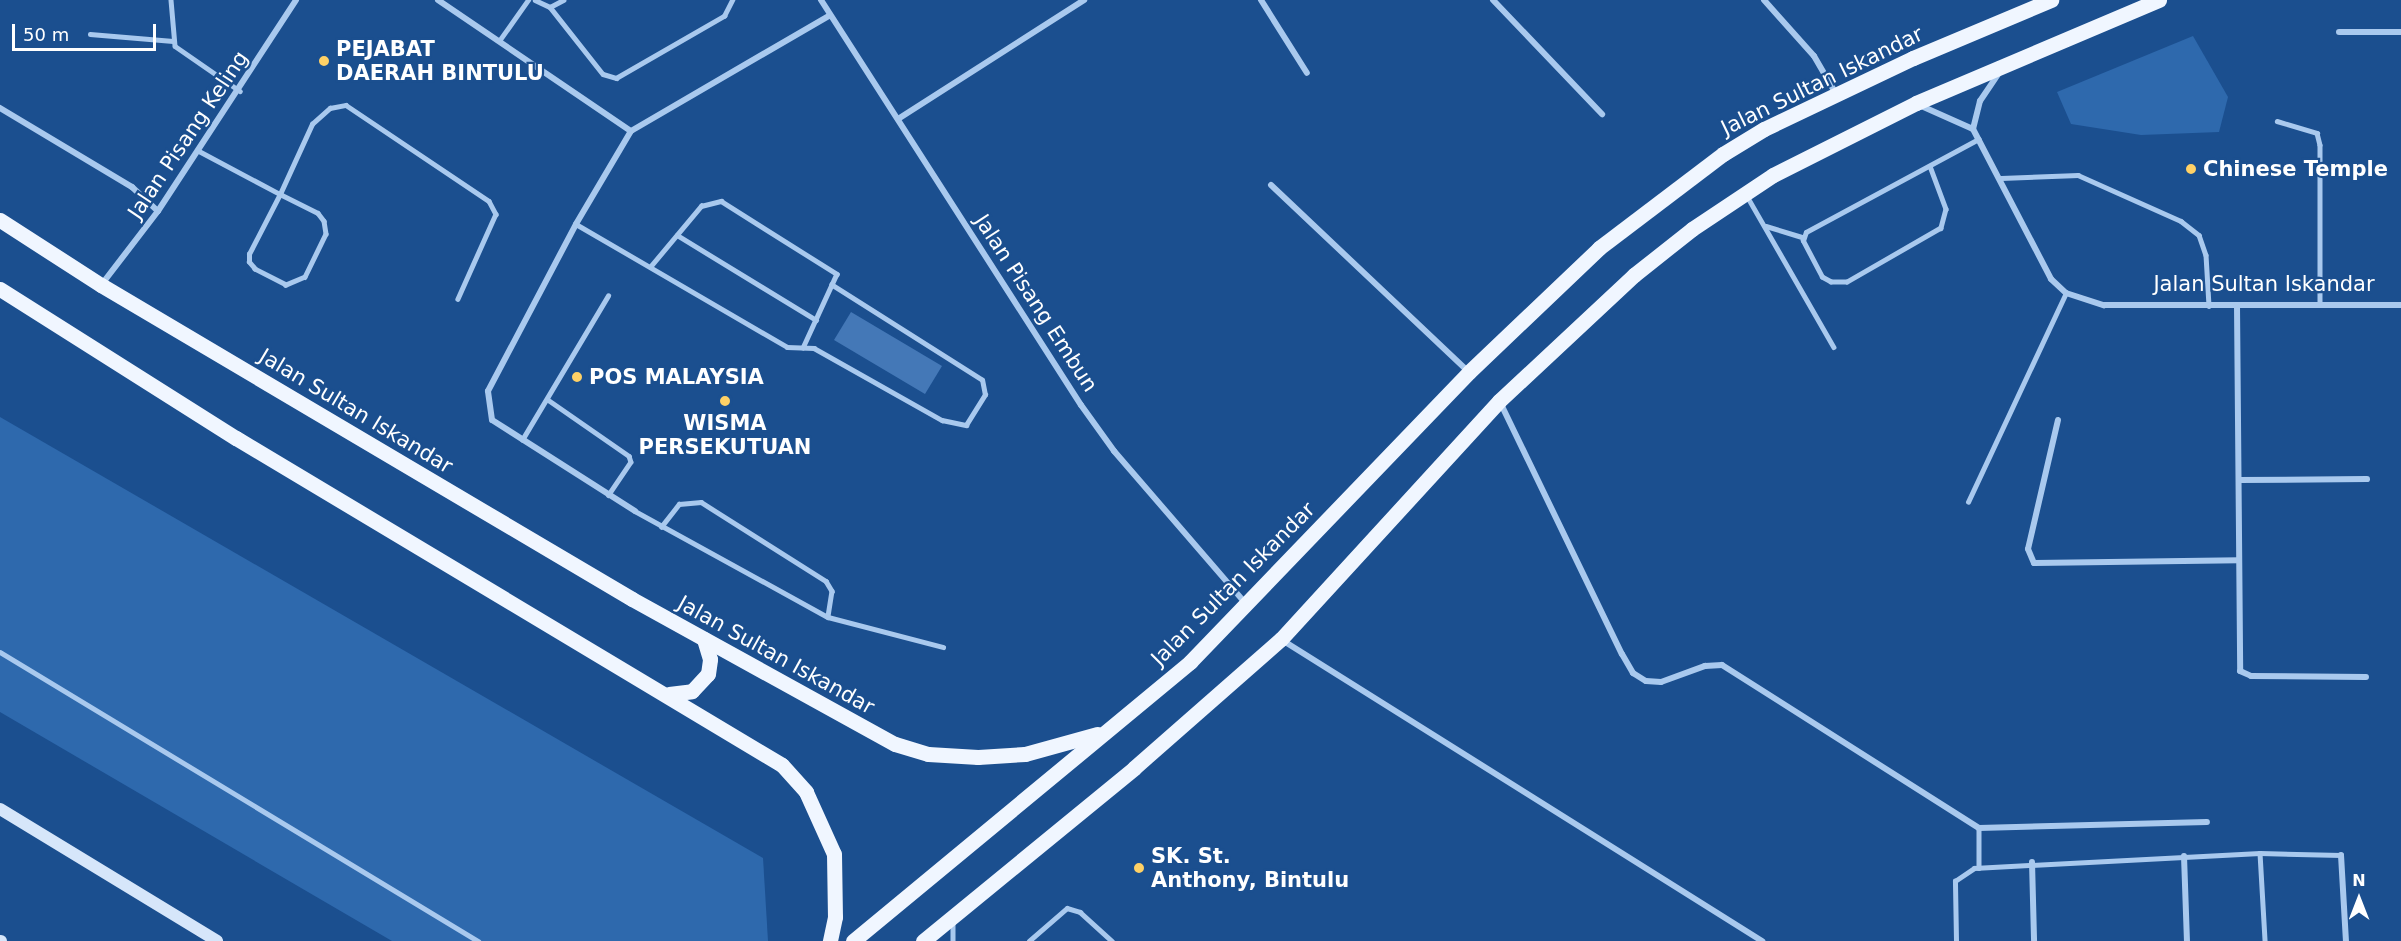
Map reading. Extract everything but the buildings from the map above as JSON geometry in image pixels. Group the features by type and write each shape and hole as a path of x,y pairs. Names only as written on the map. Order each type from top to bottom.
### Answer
{"main road":[{"name":"Jalan Sultan Iskandar","path":"0,220 101,285 704,639 895,744 928,754 978,757 1026,754 1108,730 1190,662 1247,606 1469,372 1599,248 1723,154 1764,129 1836,94 2051,0"},
{"path":"923,941 1134,768 1281,639 1499,401 1634,274 1744,191 1916,103 2159,0"},
{"path":"0,289 236,438 669,694 782,765 807,792 834,854 835,917 830,941"},
{"path":"669,694 692,691 708,674 710,658 704,639"},
{"path":"853,941 1108,730"},
{"path":"0,809 217,941"}],"street":[{"name":"Jalan Pisang Keling","path":"101,285 158,211 240,91 296,0"},
{"path":"438,0 631,131"},
{"name":"Jalan Pisang Embun","path":"821,0 1114,451 1247,606"},
{"path":"1070,0 1074,7"},
{"path":"898,119 1084,0"},
{"path":"1261,0 1307,73"},
{"path":"1493,0 1602,114"},
{"path":"1764,0 1814,56 1836,94"},
{"path":"635,511 492,420 488,391 576,224 631,131 830,15"},
{"path":"2340,32 2401,32"},
{"path":"1973,129 1989,83 2010,62"},
{"path":"1916,103 1973,129 2001,178 2051,279 2066,293"},
{"path":"0,108 132,187 158,211"},
{"path":"1271,185 1469,372"},
{"name":"Jalan Sultan Iskandar","path":"2066,293 2104,305 2401,305"},
{"path":"2237,305 2241,673 2366,677"},
{"path":"1499,401 1633,673 1646,681 1661,682 1704,666 1722,665 1979,828 2207,822"},
{"path":"2058,420 2028,549 2034,563 2239,560"},
{"path":"2239,480 2367,479"},
{"path":"1281,639 1762,941"},
{"path":"2341,855 2346,941"},
{"path":"2184,856 2186,941"},
{"path":"2032,862 2034,941"}],"lane":[{"path":"171,0 173,41"},
{"path":"499,41 528,0"},
{"path":"535,0 550,7 603,74 616,78 724,16 732,0"},
{"path":"550,7 563,0"},
{"path":"90,34 173,41 240,91"},
{"path":"199,151 280,194 318,213 324,221 326,234 305,277 286,285 255,268 249,262 249,254 280,194 312,124 330,108 346,105 489,201 496,214 458,299"},
{"path":"2277,122 2317,133 2320,145 2320,305"},
{"path":"1766,226 1802,237 1979,139"},
{"path":"1802,237 1822,277 1831,282 1847,282 1941,228 1946,209 1930,166"},
{"path":"2001,178 2078,176 2181,220 2199,235 2206,255 2209,306"},
{"path":"1744,191 1834,347"},
{"path":"650,267 701,206 721,201 833,268 837,274 803,348"},
{"path":"576,224 787,347 823,353 956,426 966,425 985,395 982,380 832,285"},
{"path":"677,236 816,320"},
{"path":"1968,502 2066,293"},
{"path":"522,440 608,296"},
{"path":"547,399 629,456 631,462 609,495"},
{"path":"661,527 679,504 700,502 826,581 832,591 828,617"},
{"path":"635,511 828,617 943,647"},
{"path":"0,652 478,941"},
{"path":"1979,828 1979,867"},
{"path":"1956,941 1955,882 1958,876 1979,867 2032,862 2260,853 2341,855"},
{"path":"2260,853 2265,941"},
{"path":"1029,941 1067,908 1080,912 1112,941"},
{"path":"953,918 953,941"}],"shaded area":[{"path":"2193,36 2228,97 2219,132 2141,135 2071,124 2057,92"},
{"path":"0,417 763,858 768,941 392,941 0,712"}],"place":[{"name":"PEJABAT DAERAH BINTULU","path":"324,61"},
{"name":"Chinese Temple","path":"2191,169"},
{"name":"POS MALAYSIA","path":"577,377"},
{"name":"WISMA PERSEKUTUAN","path":"725,401"},
{"name":"SK. St. Anthony, Bintulu","path":"1139,868"}]}
